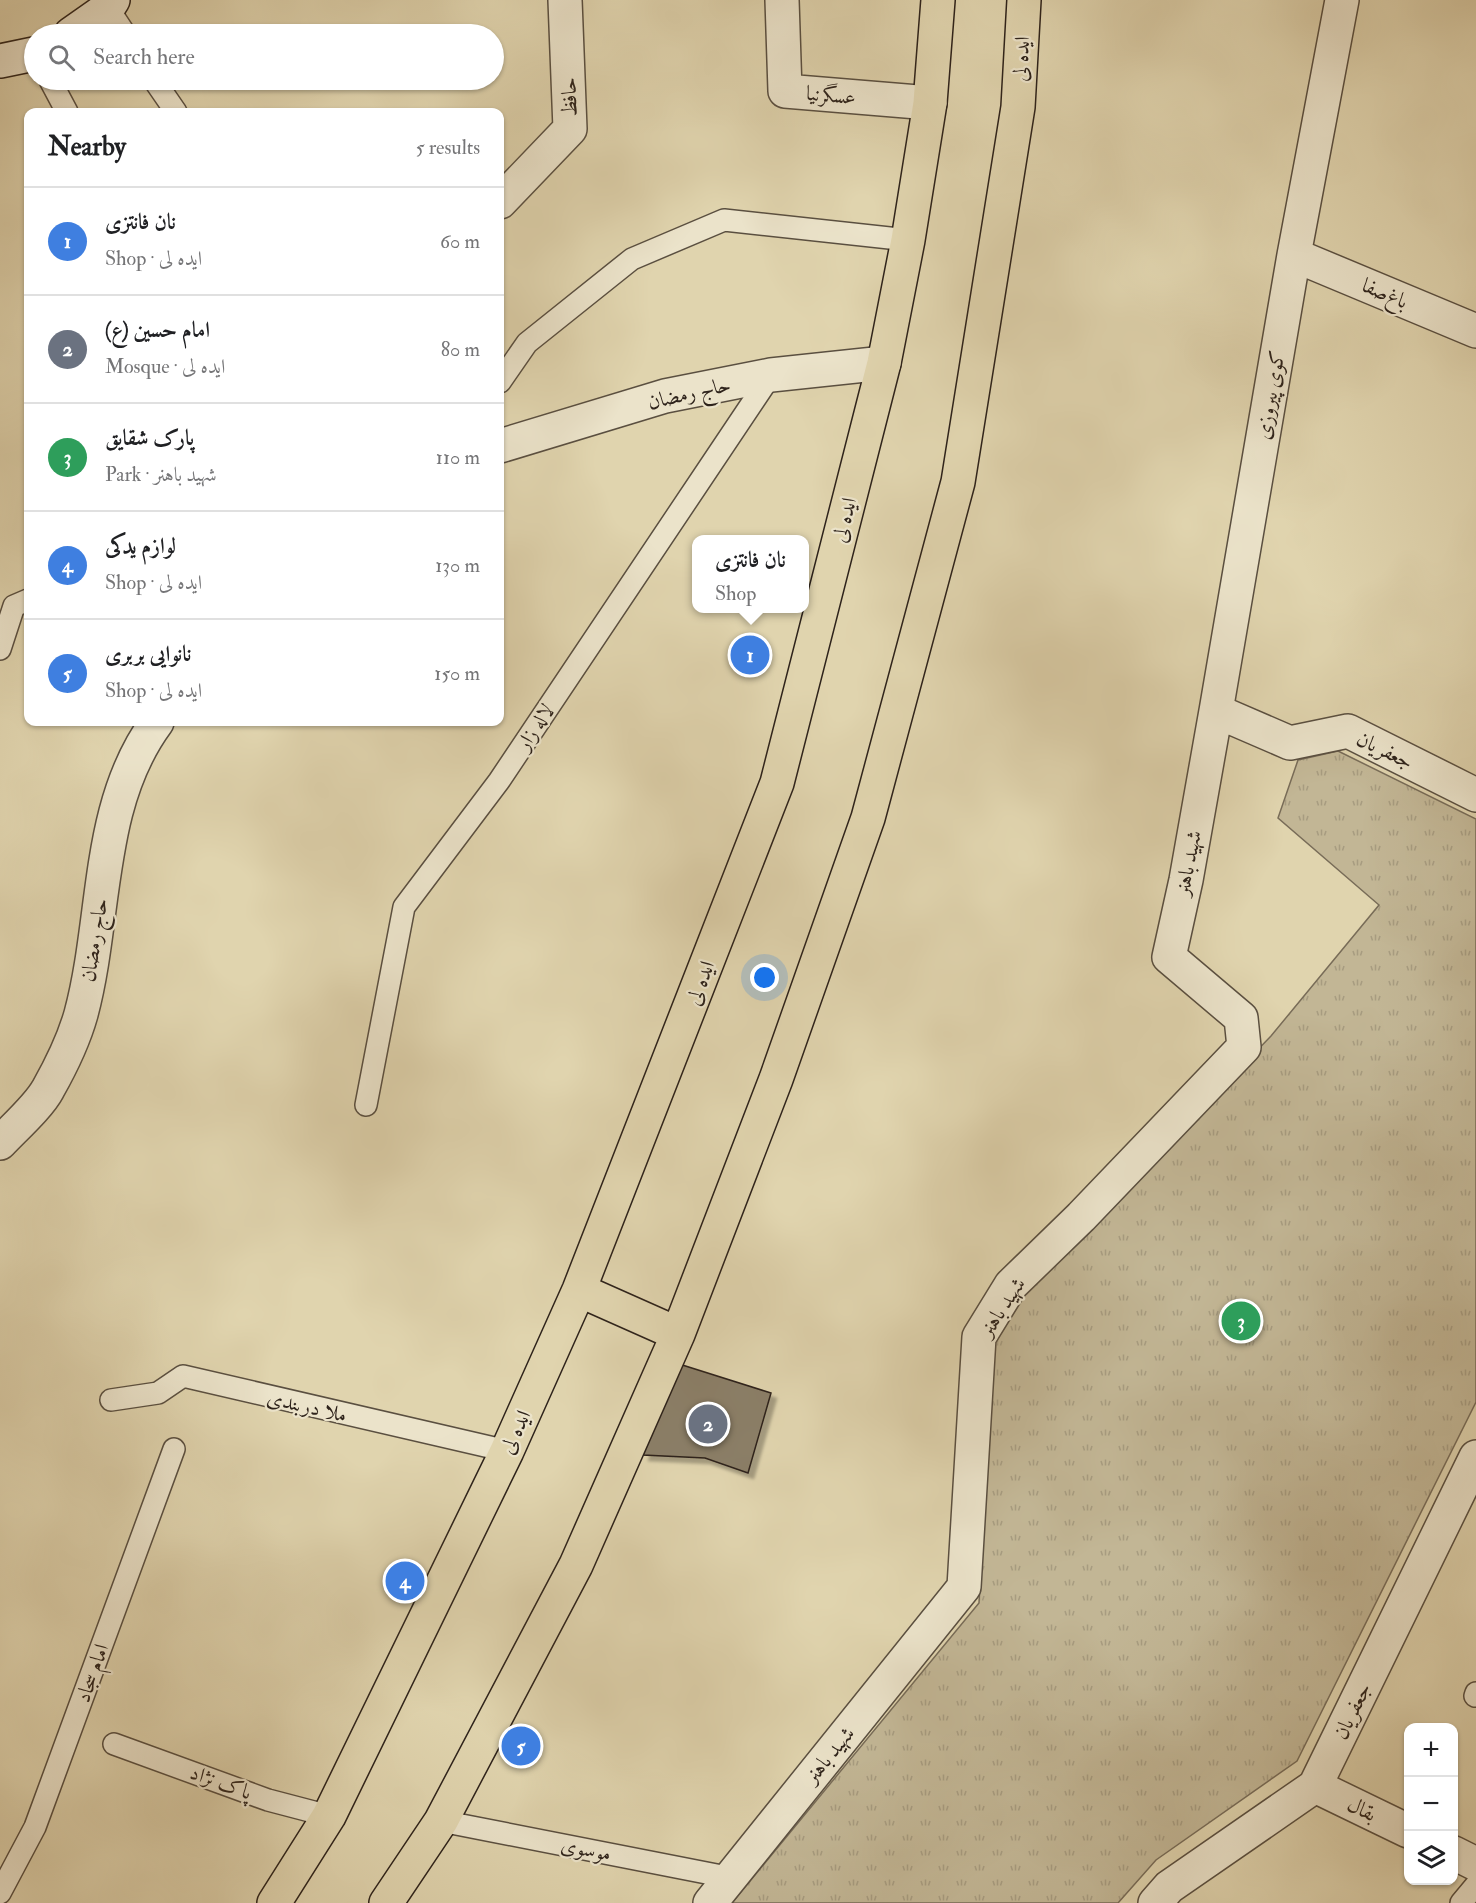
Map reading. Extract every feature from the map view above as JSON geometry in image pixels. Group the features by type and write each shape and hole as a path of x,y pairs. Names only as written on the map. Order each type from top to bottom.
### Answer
{"main road":[{"name":"ایده لى","path":"274,1903 328,1816 507,1451 579,1290 777,783 884,363 908,240 930,104 938,0"},
{"name":"ایده لى","path":"386,1903 441,1821 576,1565 678,1335 776,1079 868,818 958,482 1018,107 1024,0"},
{"path":"579,1290 678,1335"}],"street":[{"name":"حافظ","path":"504,198 570,129 565,0"},
{"name":"عسگرنیا","path":"782,0 785,91 930,104"},
{"name":"کوی پیروزی","path":"1216,711 1294,255 1342,0"},
{"path":"93,24 115,14"},
{"path":"0,61 24,56"},
{"name":"باغ‌صفا","path":"1294,255 1476,331"},
{"name":"حاج رمضان","path":"504,445 665,396 771,375 884,363"},
{"name":"جعفریان","path":"1216,711 1290,742 1348,731 1476,795"},
{"name":"شهید باهنر","path":"710,1903 964,1587 979,1337 1011,1285 1081,1217 1244,1047 1241,1018 1169,957 1186,880 1216,711"},
{"name":"حاج رمضان","path":"0,1143 47,1091 65,1055 81,1014 113,823 129,772 155,726"},
{"name":"جعفریان","path":"1155,1903 1169,1887 1315,1786 1476,1457"},
{"name":"بقال","path":"1315,1786 1406,1831"},
{"path":"1458,1855 1476,1864"}],"lane":[{"path":"55,90 65,108"},
{"path":"161,90 173,108"},
{"path":"504,376 527,342 632,259 724,220 908,240"},
{"name":"لاله زار","path":"366,1105 404,907 499,781 771,375"},
{"path":"0,649 14,606 24,602"},
{"name":"ملا دربندی","path":"111,1400 158,1393 183,1376 507,1451"},
{"name":"امام سجاد","path":"0,1893 35,1827 174,1449"},
{"name":"پاک نژاد","path":"114,1744 268,1800 328,1816"},
{"name":"موسوی","path":"441,1821 732,1878"},
{"path":"1461,1903 1476,1885"}],"green space":[{"path":"1338,751 1476,819 1476,1402 1297,1761 1156,1860 1118,1903 732,1903 979,1603 992,1347 1020,1296 1271,1036 1379,905 1278,818 1298,760"}],"building":[{"path":"676,1363 771,1393 748,1473 705,1458 643,1455"}],"place":[{"name":"نان فانتزی","path":"750,655"},
{"name":"پارک شقایق","path":"1241,1321"},
{"name":"امام حسین (ع)","path":"708,1424"},
{"name":"لوازم یدکی","path":"405,1581"},
{"name":"نانوایی بربری","path":"521,1746"}]}
